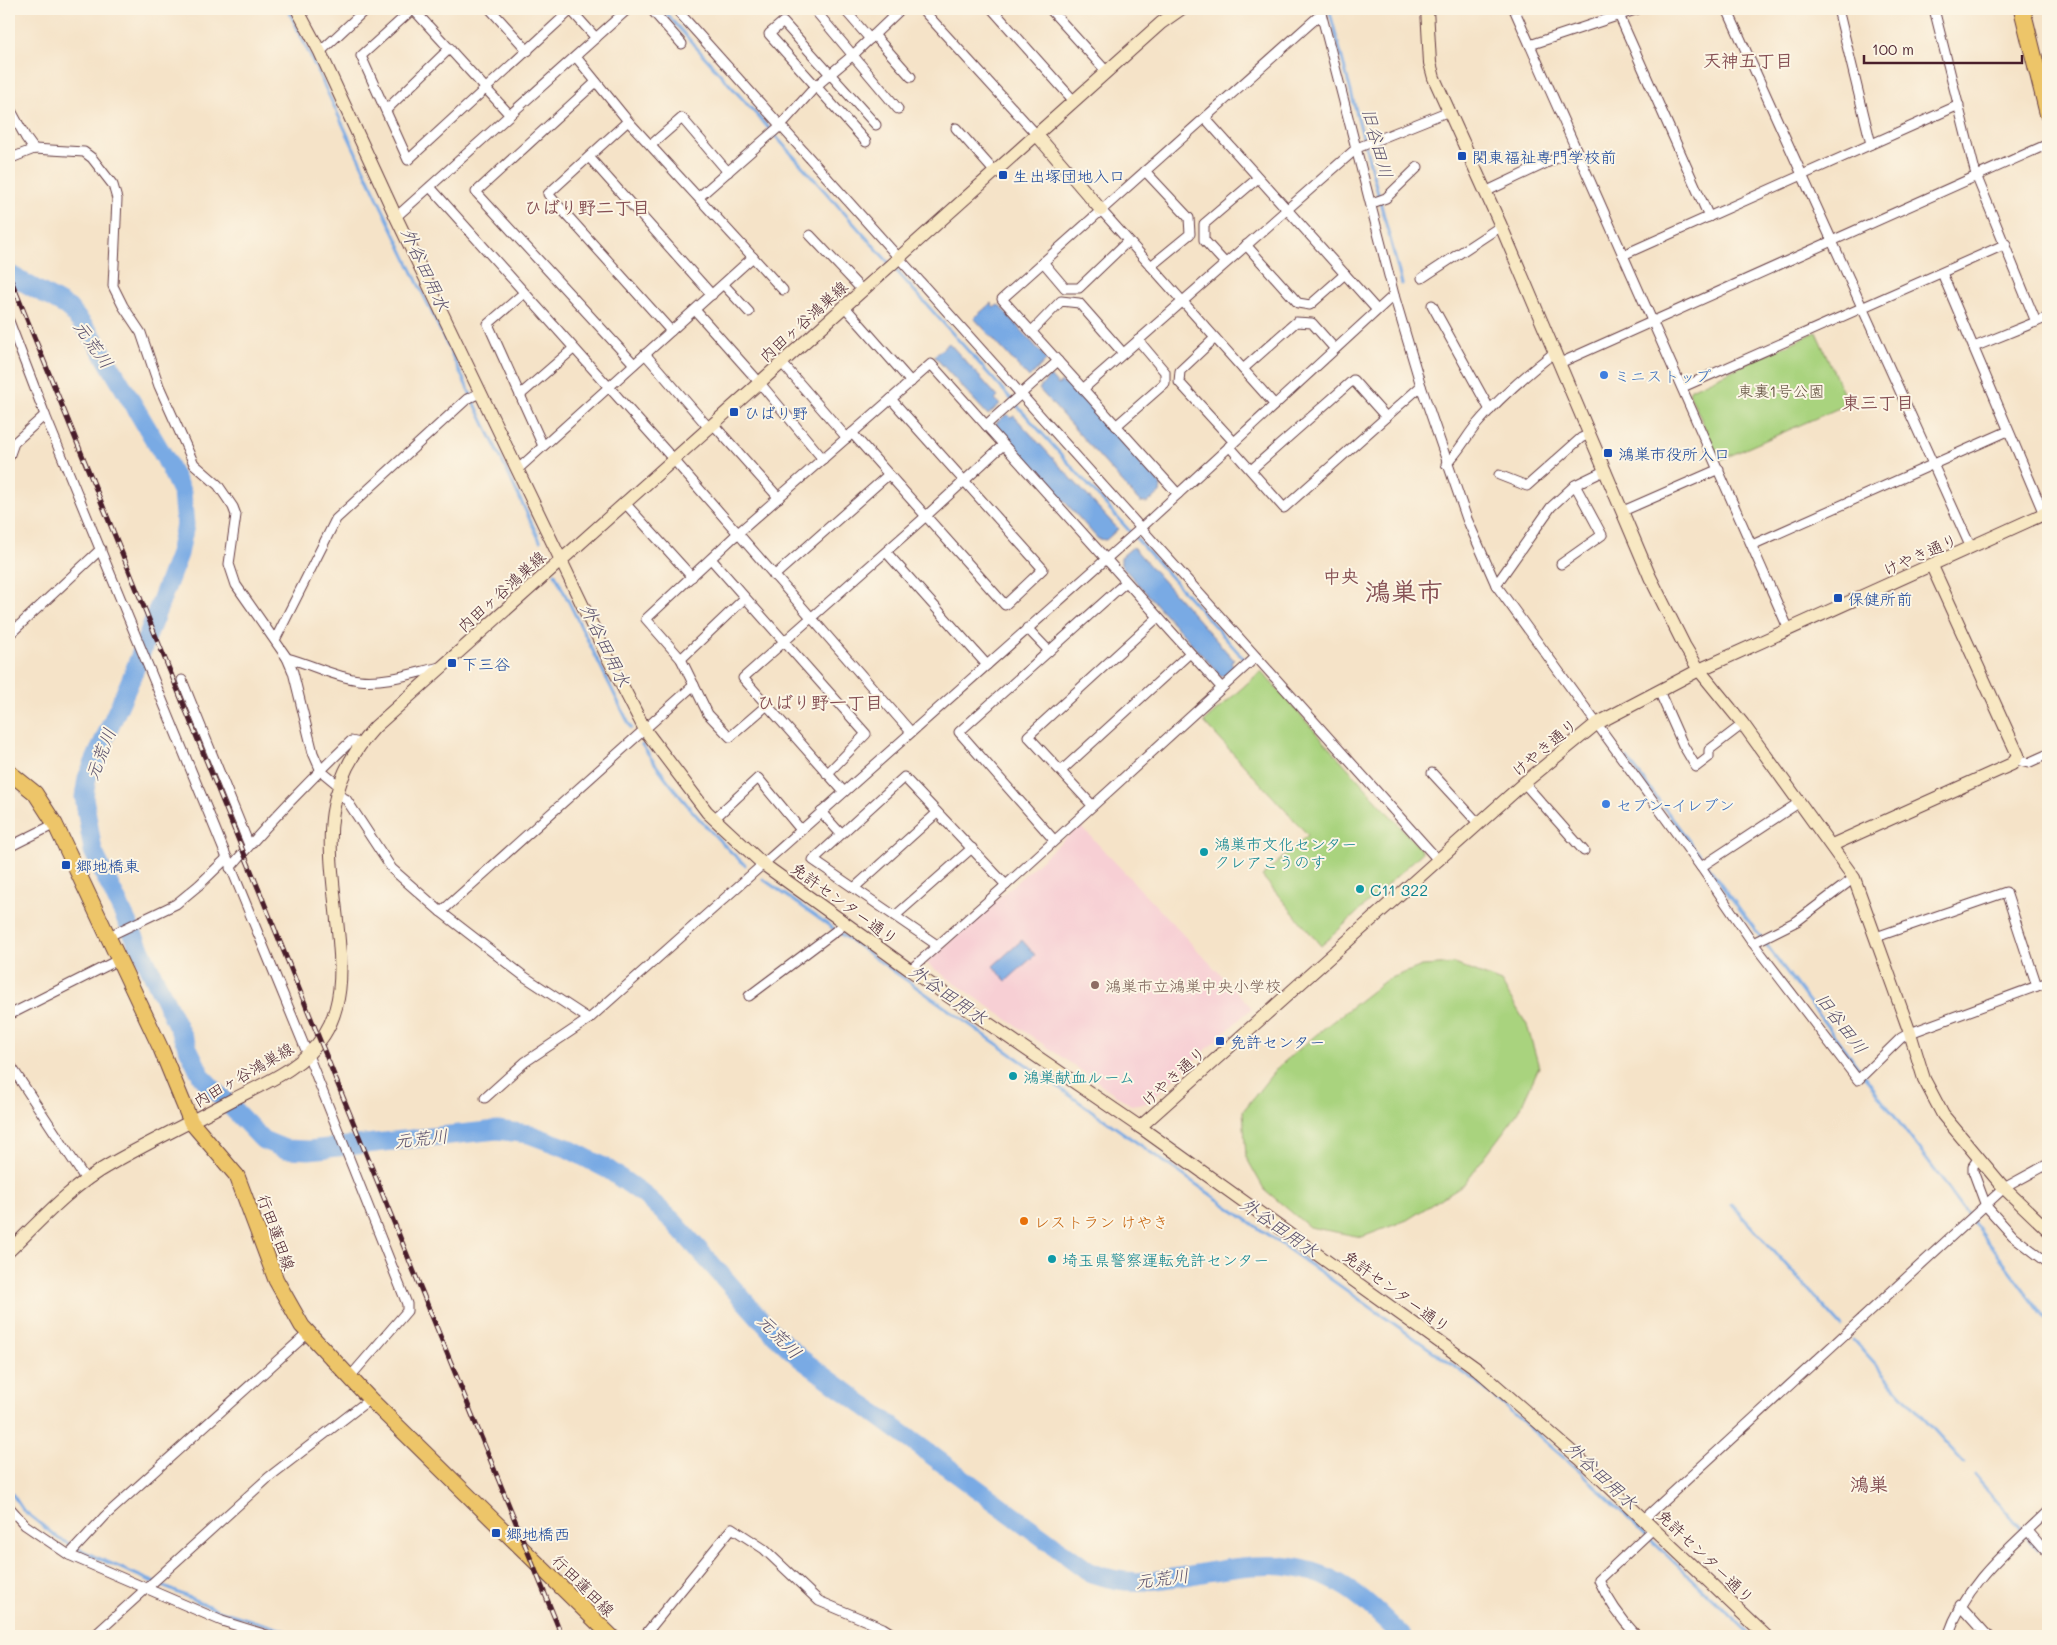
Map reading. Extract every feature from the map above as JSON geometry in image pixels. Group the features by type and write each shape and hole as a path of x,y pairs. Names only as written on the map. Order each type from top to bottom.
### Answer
{"highway":[{"path":"2022,9 2048,114"},
{"path":"2033,9 2048,70"}],"main road":[{"name":"行田蓮田線","path":"9,772 34,793 55,824 110,935 118,960 195,1120 237,1176 276,1280 288,1305 308,1332 349,1378 611,1636"}],"street":[{"name":"免許センター通り","path":"297,9 320,52 396,217 560,560 645,730 679,779 714,819 763,864 845,924 1140,1128 1476,1369 1526,1410 1766,1636"},
{"path":"320,52 366,9"},
{"path":"510,115 487,89 450,48 413,9 361,56 408,160 487,89 571,10 596,38"},
{"path":"490,9 528,51"},
{"path":"396,217 628,9"},
{"path":"651,9 682,44"},
{"path":"676,9 1439,861"},
{"path":"814,9 898,109"},
{"path":"844,9 911,77"},
{"path":"699,197 780,126 829,73 853,55 901,9"},
{"path":"922,9 1036,134 1181,302 1275,405"},
{"path":"992,9 1074,100"},
{"path":"1050,9 1107,72"},
{"name":"内田ヶ谷鴻巣線","path":"9,1251 86,1180 107,1166 265,1083 299,1063 324,1035 337,1002 342,977 330,833 332,806 349,760 360,743 440,667 624,502 674,460 994,171 1161,23 1181,9"},
{"path":"1427,9 1430,63 1449,111 1501,226 1650,577 1684,645 1700,670 1743,724 1854,878 1910,1033 1928,1089 1943,1115 2004,1188 2048,1230"},
{"path":"1514,9 1789,630"},
{"path":"1530,45 1638,9"},
{"path":"1727,9 1970,548"},
{"path":"1838,9 1870,144"},
{"path":"1934,9 1976,175 2006,244 2036,322"},
{"path":"1178,494 1002,299 1321,12 1372,203 1394,295 1421,386 1446,464 1467,519 1496,585 1702,867 1753,942 1858,1080 1901,1038 1910,1033 2048,982"},
{"path":"1619,15 1708,217"},
{"path":"866,142 769,34 783,22 876,125"},
{"path":"386,110 450,48"},
{"path":"576,57 628,122 783,290"},
{"path":"596,82 476,192 634,364"},
{"path":"1623,255 1959,105"},
{"path":"9,107 34,149"},
{"path":"1083,389 1357,148 1449,111"},
{"path":"651,145 682,118 728,172"},
{"path":"1205,118 1378,310"},
{"path":"628,122 548,194 671,331"},
{"path":"956,128 994,171"},
{"path":"1446,464 1457,454 1475,426 1523,377 1557,358 1653,321 2048,144"},
{"path":"9,159 34,149 84,152 92,158 114,185 117,198 113,286 123,306 141,333 159,386 194,464 218,485 233,507 236,515 229,564 231,574 236,585 287,658 293,672 313,753 321,771 346,800 392,869 441,912 525,977 589,1019"},
{"path":"1485,192 1576,149"},
{"path":"589,157 712,295"},
{"path":"1372,203 1386,198 1418,167"},
{"path":"1145,171 1189,218 1190,234 1151,266"},
{"path":"1225,263 1204,240 1204,224 1258,178"},
{"path":"430,187 607,388 674,460 911,732"},
{"path":"1422,278 1501,226"},
{"path":"810,235 862,290"},
{"path":"1043,262 1065,288 1079,288 1128,241"},
{"path":"1683,387 2006,244"},
{"path":"1246,245 1298,303 1310,305 1345,274"},
{"path":"517,470 753,257"},
{"path":"1942,273 2008,431 2046,513"},
{"path":"724,284 749,312"},
{"path":"524,293 488,324 543,446"},
{"path":"484,1098 525,1062 589,1019 1105,558 1141,528 1394,295"},
{"path":"1032,332 1060,301 1079,302 1123,353"},
{"path":"1432,305 1490,410"},
{"path":"844,306 911,382"},
{"path":"695,310 759,382 822,460"},
{"path":"1974,347 2048,316"},
{"path":"1243,369 1296,322 1312,323 1336,349"},
{"path":"11,326 45,415 308,1055 404,1296 407,1311 349,1378"},
{"path":"1215,338 1180,371 1179,382 1284,508 1421,386"},
{"path":"1116,426 1165,383 1165,372 1138,340"},
{"path":"520,395 573,349"},
{"path":"645,354 779,498"},
{"path":"781,362 888,475 1004,605 1043,569 892,399"},
{"path":"986,425 1058,362"},
{"path":"766,706 730,737 708,714 681,659 646,619 738,534 931,364 1157,618 1221,687"},
{"path":"1251,470 1353,380 1386,417"},
{"path":"275,640 336,519 467,399 480,393"},
{"path":"9,457 14,443 45,415"},
{"path":"1752,545 2008,431"},
{"path":"1499,475 1527,486 1581,438 1590,434"},
{"path":"844,792 743,678 785,643 1003,445"},
{"path":"1623,511 1719,469"},
{"path":"1496,585 1551,507 1575,485 1606,470"},
{"path":"774,576 888,475"},
{"path":"1561,564 1602,535 1575,485"},
{"path":"624,502 692,577"},
{"name":"けやき通り","path":"1140,1128 1524,783 1596,724 1700,670 2046,513"},
{"path":"9,635 101,549"},
{"path":"886,552 987,665"},
{"path":"711,559 866,734 827,774"},
{"path":"1832,846 2012,764 2018,755 1932,566"},
{"path":"1054,840 958,732 1126,582"},
{"path":"681,659 745,598"},
{"path":"1092,805 1028,736 1157,618"},
{"path":"1028,628 1049,651"},
{"path":"1061,770 1190,653"},
{"path":"910,970 1256,657"},
{"path":"287,658 323,671 358,680 388,679 440,667"},
{"path":"182,680 249,845"},
{"path":"441,912 694,685"},
{"path":"1659,691 1683,745 1696,767 1709,758 1708,750 1743,724"},
{"path":"230,868 268,823 351,740 360,743"},
{"path":"2016,760 2028,763 2048,754"},
{"path":"1432,773 1479,824"},
{"path":"937,945 812,860 904,777 1006,885"},
{"path":"714,819 758,778 801,830"},
{"path":"1524,783 1584,851"},
{"path":"1702,867 1800,802"},
{"path":"821,812 841,834"},
{"path":"854,888 938,813"},
{"path":"9,847 55,824"},
{"path":"895,916 972,848"},
{"path":"110,935 176,904 200,885 227,858"},
{"path":"1753,942 1797,921 1854,878"},
{"path":"1876,937 2006,892 2037,986"},
{"path":"749,996 845,924"},
{"path":"9,1015 118,960"},
{"path":"9,1063 86,1180"},
{"path":"1978,1159 1972,1171 1986,1206 2014,1236 2048,1263"},
{"path":"1637,1636 1607,1597 1599,1580 1648,1524 2004,1188 2048,1164"},
{"path":"69,1555 105,1516 308,1332"},
{"path":"94,1636 269,1477 370,1399"},
{"path":"9,1507 25,1525 69,1555 222,1621 270,1636"},
{"path":"1948,1636 1960,1605 1996,1562 2048,1511"},
{"path":"644,1636 732,1528 764,1549 819,1602 883,1628 896,1636"},
{"path":"2028,1531 2048,1554"},
{"path":"1960,1605 1988,1636"}],"shaded area":[{"name":"鴻巣市立鴻巣中央小学校","path":"1080,825 1252,1008 1147,1103 1131,1105 926,963"}],"green space":[{"name":"東裏1号公園","path":"1816,332 1848,404 1720,460 1689,393 1691,389"},
{"path":"1261,671 1423,852 1321,946 1262,876 1308,835 1204,722"},
{"path":"1455,964 1501,982 1527,1025 1539,1067 1519,1111 1464,1184 1407,1220 1362,1237 1309,1227 1264,1189 1246,1157 1243,1111 1277,1068 1386,980 1422,966"}],"water":[{"path":"991,303 994,307 999,305 1047,359 1029,378 974,318"},
{"path":"949,343 998,397 995,400 1000,404 988,415 934,356"},
{"path":"1050,376 1058,385 1062,382 1065,385 1069,381 1161,485 1160,493 1147,503 1140,502 1039,389"},
{"path":"1007,414 1011,418 1014,416 1118,529 1106,540 1098,539 997,426 996,423"},
{"path":"1133,547 1234,660 1231,663 1234,667 1225,676 1220,675 1121,565 1121,557"},
{"path":"1022,940 1035,955 1006,981 993,966"}],"waterway":[{"name":"外谷田用水","path":"288,9 540,541"},
{"path":"662,9 889,263"},
{"name":"旧谷田川","path":"1329,9 1402,284"},
{"path":"893,267 1245,660"},
{"name":"元荒川","path":"9,274 69,308 95,340 165,458 182,493 185,525 179,554 131,679 87,778 84,797 93,851 202,1077 263,1140 285,1149 309,1150 497,1130 529,1134 567,1148 609,1170 643,1194 673,1221 774,1334 800,1358 1091,1573 1116,1580 1138,1582 1248,1566 1268,1565 1307,1570 1327,1577 1355,1593 1402,1636"},
{"name":"外谷田用水","path":"555,574 631,728"},
{"name":"外谷田用水","path":"642,745 690,808 745,865"},
{"name":"旧谷田川","path":"1627,758 2048,1322"},
{"name":"外谷田用水","path":"763,879 1478,1383 1578,1470 1751,1636"},
{"path":"1731,1204 1842,1327"},
{"path":"1853,1340 1964,1463"},
{"path":"1975,1476 2038,1549"},
{"path":"9,1489 23,1510 59,1539 218,1610 303,1636"}],"railway":[{"path":"9,275 562,1636"}],"place":[{"name":"関東福祉専門学校前","path":"1462,156"},
{"name":"生出塚団地入口","path":"1003,175"},
{"name":"ミニストップ","path":"1604,375"},
{"name":"ひばり野","path":"734,412"},
{"name":"鴻巣市役所入口","path":"1608,453"},
{"name":"保健所前","path":"1838,598"},
{"name":"下三谷","path":"452,663"},
{"name":"セブン-イレブン","path":"1606,804"},
{"name":"鴻巣市文化センター クレアこうのす","path":"1204,852"},
{"name":"郷地橋東","path":"66,865"},
{"name":"C11 322","path":"1360,889"},
{"name":"鴻巣市立鴻巣中央小学校","path":"1095,985"},
{"name":"免許センター","path":"1220,1041"},
{"name":"鴻巣献血ルーム","path":"1013,1076"},
{"name":"レストラン けやき","path":"1024,1221"},
{"name":"埼玉県警察運転免許センター","path":"1052,1259"},
{"name":"郷地橋西","path":"496,1533"}],"district":[{"name":"天神五丁目","path":"1748,60"},
{"name":"ひばり野二丁目","path":"587,207"},
{"name":"東三丁目","path":"1878,402"},
{"name":"中央","path":"1341,576"},
{"name":"鴻巣市","path":"1404,591"},
{"name":"ひばり野一丁目","path":"820,702"},
{"name":"鴻巣","path":"1869,1483"}]}
